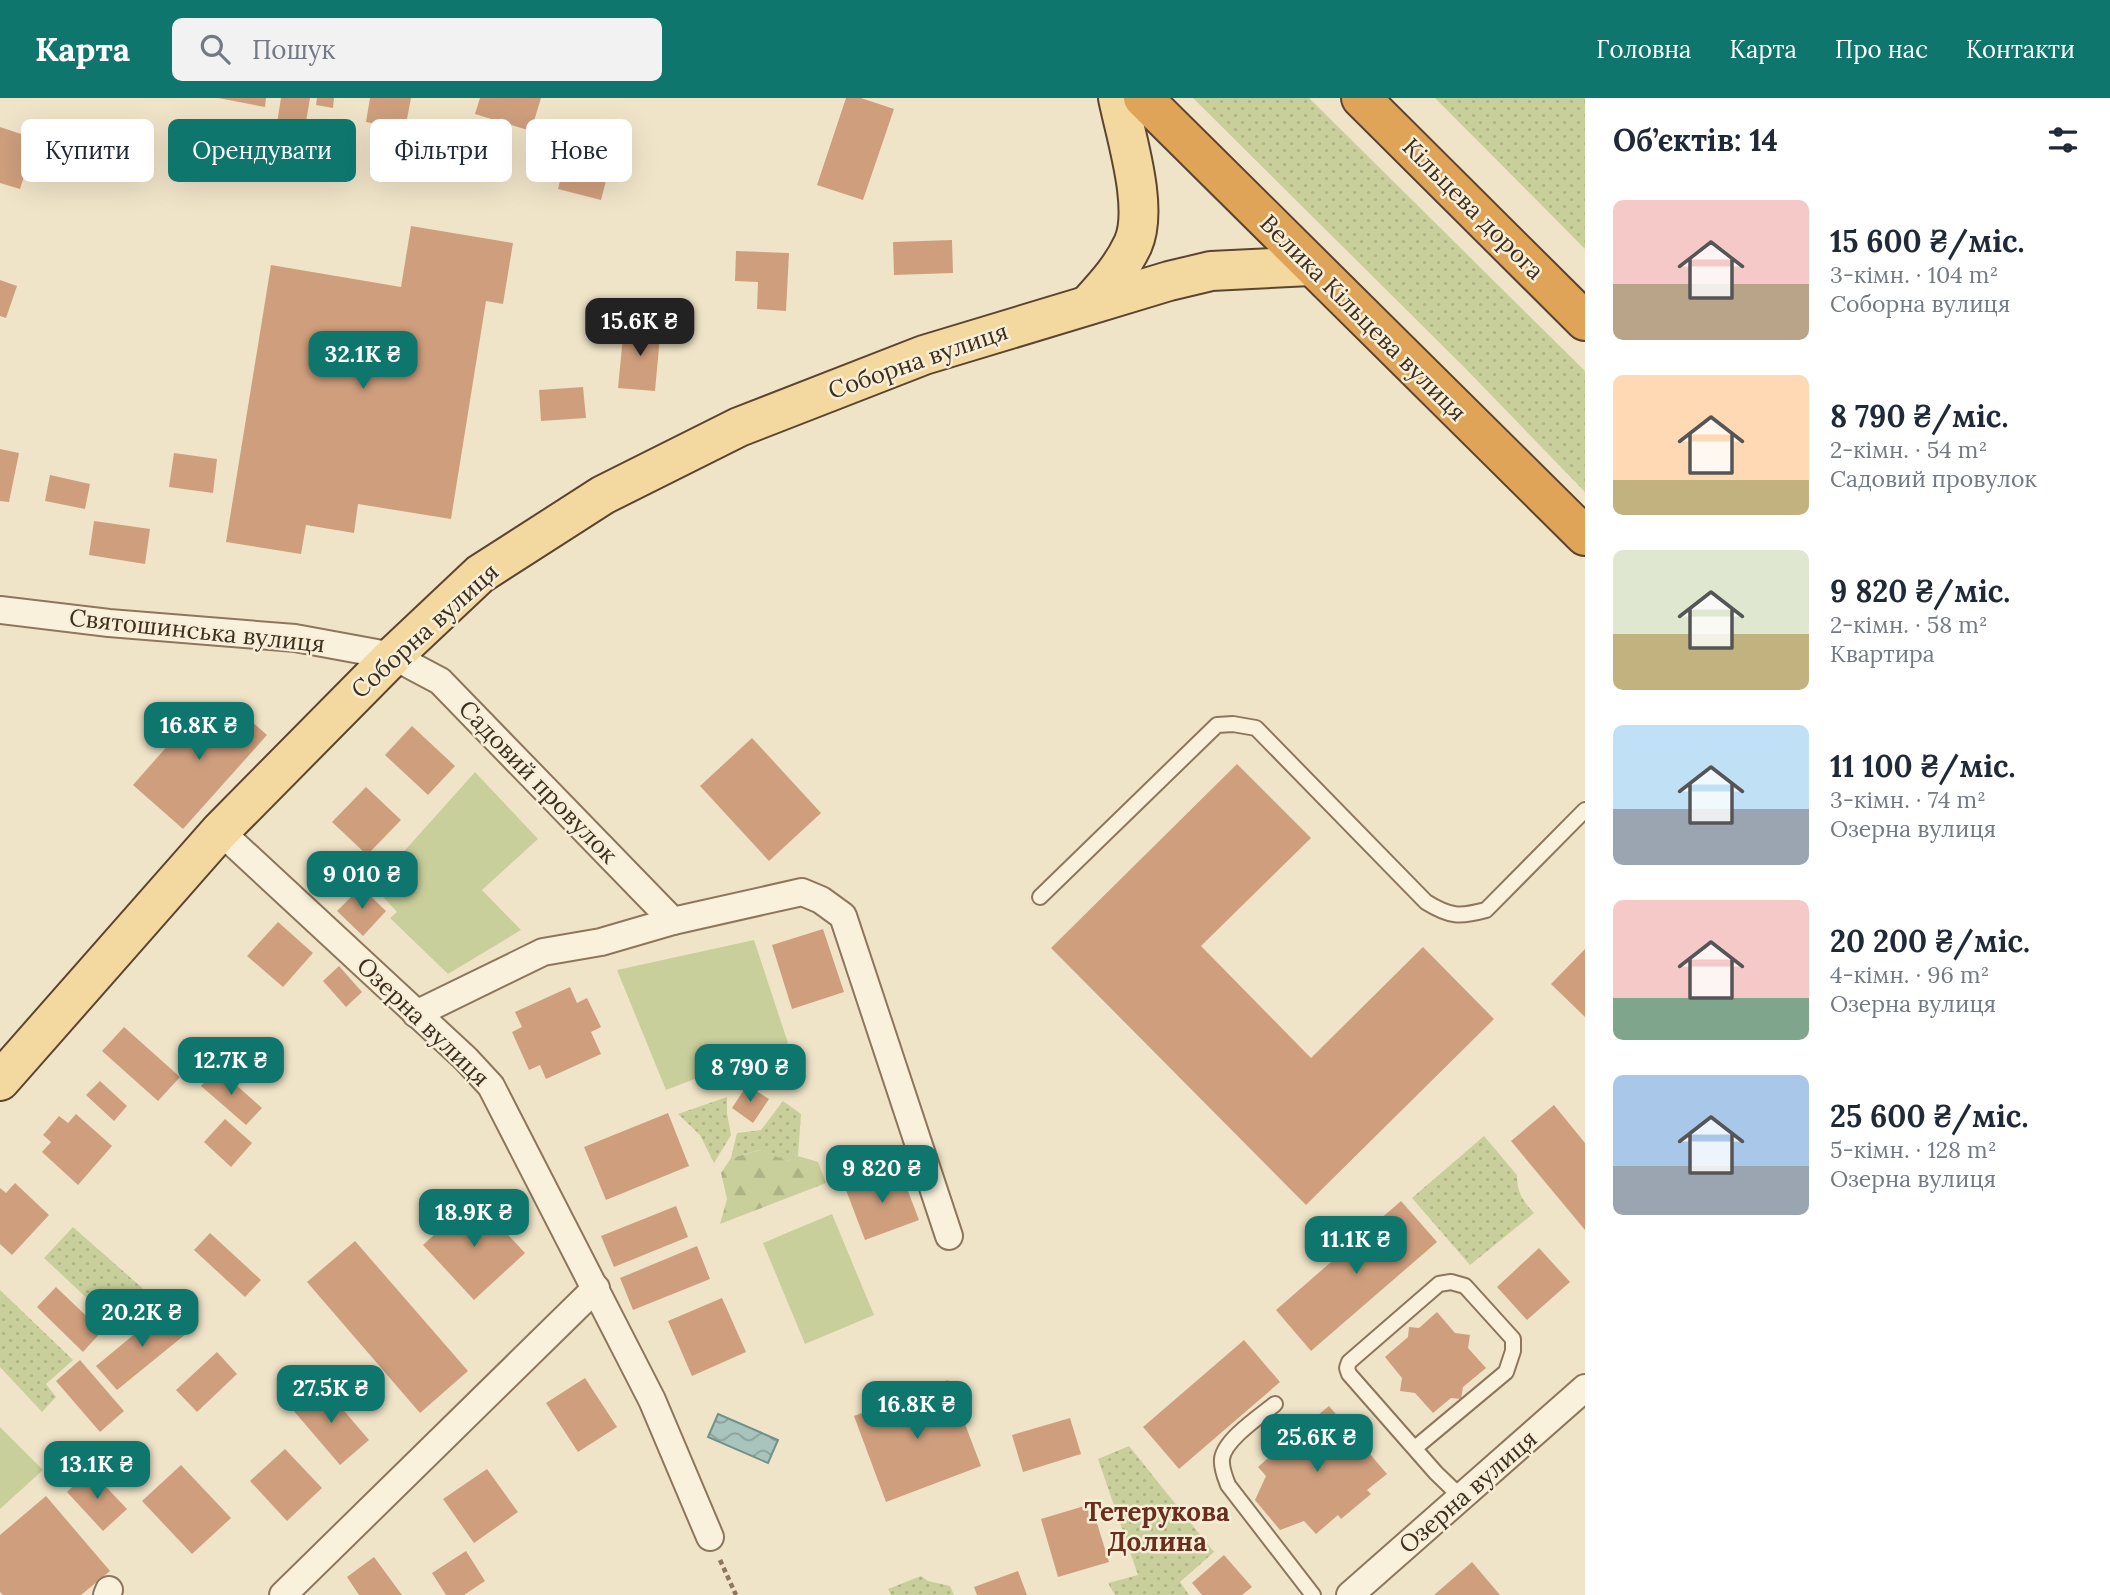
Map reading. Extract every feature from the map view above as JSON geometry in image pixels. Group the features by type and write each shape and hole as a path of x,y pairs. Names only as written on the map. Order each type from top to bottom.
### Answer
{"highway":[{"name":"Велика Кільцева вулиця","path":"1143,98 1585,536"},
{"name":"Кільцева дорога","path":"1361,98 1585,321"}],"main road":[{"path":"1088,305 1116,275 1134,241 1140,206 1118,98"},
{"name":"Соборна вулиця","path":"0,1081 220,831 393,656 480,574 603,495 739,427 924,355 1169,281 1211,271 1310,266"}],"street":[{"name":"Святошинська вулиця","path":"0,610 109,623 295,638 393,656"},
{"name":"Садовий провулок","path":"393,656 440,681 673,921"},
{"name":"Озерна вулиця","path":"220,831 466,1059 491,1086 652,1400 710,1537"},
{"path":"416,1014 543,952 601,942 673,921 802,892 821,900 843,916 949,1237"},
{"path":"283,1595 596,1288"},
{"name":"Озерна вулиця","path":"1350,1595 1585,1388"}],"lane":[{"path":"1040,897 1217,725 1233,724 1256,728 1426,902 1444,913 1465,916 1486,910 1585,810"},
{"path":"1415,1448 1506,1372 1513,1351 1513,1339 1465,1286 1451,1282 1438,1284 1349,1362 1347,1368 1349,1374 1415,1448 1462,1498"},
{"path":"1275,1404 1226,1446 1222,1470 1228,1485 1313,1595"}],"path":[{"path":"710,1537 736,1595"}],"green space":[{"path":"1193,98 1309,98 1585,371 1585,492 1464,367"},
{"path":"1435,98 1585,98 1585,249"},
{"path":"475,772 538,839 482,890 521,930 448,974 390,918 397,912 373,886"},
{"path":"754,940 788,1043 666,1090 617,970"},
{"path":"727,1097 731,1135 714,1163 700,1135 678,1114"},
{"path":"783,1101 801,1114 798,1156 787,1161 760,1150 731,1158 737,1133 761,1130"},
{"path":"1484,1136 1517,1175 1521,1196 1534,1213 1470,1265 1412,1198"},
{"path":"761,1150 787,1161 798,1156 818,1162 826,1183 720,1224 727,1199 721,1173 731,1158"},
{"path":"832,1214 874,1315 805,1344 763,1243"},
{"path":"73,1227 157,1301 122,1331 44,1258"},
{"path":"0,1290 73,1360 46,1384 56,1397 42,1412 0,1367"},
{"path":"0,1427 43,1470 0,1509"},
{"path":"1129,1446 1214,1552 1180,1582 1189,1595 1115,1595 1108,1583 1138,1575 1098,1459"},
{"path":"921,1576 928,1581 950,1586 954,1595 891,1595 888,1589"}],"water":[{"path":"718,1414 778,1440 768,1463 708,1437"}],"building":[{"path":"218,98 266,98 265,107"},
{"path":"281,98 310,98 306,119 278,119"},
{"path":"317,98 334,98 333,108 316,105"},
{"path":"370,98 411,98 407,119 370,119 370,123 366,122"},
{"path":"480,98 541,98 535,119 526,119 526,129 512,125 512,119 491,119 475,114"},
{"path":"846,98 861,98 894,109 863,200 817,185"},
{"path":"0,127 21,134 22,182 20,189 0,183"},
{"path":"560,182 606,182 601,200 558,189"},
{"path":"411,226 513,243 503,304 486,301 451,519 358,504 354,533 306,525 301,554 226,542 271,265 401,287"},
{"path":"952,240 953,273 894,275 893,242"},
{"path":"736,251 789,253 786,311 757,309 758,282 735,281"},
{"path":"0,280 17,286 6,318 0,316"},
{"path":"633,323 661,325 655,391 618,388 623,336 632,337"},
{"path":"583,387 586,418 541,421 539,390"},
{"path":"0,449 19,453 9,502 0,501"},
{"path":"174,453 217,459 213,493 169,487"},
{"path":"50,475 90,484 85,509 45,501"},
{"path":"94,521 150,529 145,564 89,555"},
{"path":"206,702 220,714 230,702 267,735 183,829 133,785"},
{"path":"412,726 455,766 428,795 385,755"},
{"path":"752,738 821,813 769,861 700,786"},
{"path":"1237,764 1311,838 1201,946 1311,1058 1423,947 1494,1019 1306,1205 1051,948"},
{"path":"366,787 401,820 367,855 332,822"},
{"path":"361,887 386,911 363,936 337,911"},
{"path":"278,922 313,953 283,987 247,956"},
{"path":"823,929 844,992 792,1009 772,945"},
{"path":"1585,949 1585,1017 1551,984"},
{"path":"339,966 362,992 346,1007 323,981"},
{"path":"570,987 577,1003 587,998 601,1027 591,1032 601,1054 546,1079 540,1065 529,1070 512,1032 522,1027 515,1012"},
{"path":"124,1027 180,1077 158,1101 102,1051"},
{"path":"217,1068 262,1108 246,1125 201,1086"},
{"path":"100,1081 127,1106 114,1121 86,1095"},
{"path":"747,1085 769,1099 753,1123 732,1108"},
{"path":"1554,1105 1585,1143 1585,1230 1511,1141"},
{"path":"668,1113 689,1166 606,1200 584,1147"},
{"path":"76,1114 112,1146 78,1185 42,1152 51,1142 43,1135 59,1116 68,1123"},
{"path":"225,1119 252,1143 231,1167 204,1142"},
{"path":"900,1170 919,1220 865,1240 846,1190"},
{"path":"15,1183 49,1215 12,1255 0,1244 0,1188 6,1193"},
{"path":"474,1198 525,1253 474,1300 423,1245"},
{"path":"1401,1201 1437,1242 1311,1351 1276,1310"},
{"path":"676,1206 688,1237 614,1267 601,1236"},
{"path":"210,1233 261,1280 245,1297 194,1250"},
{"path":"355,1241 468,1371 420,1413 307,1282"},
{"path":"697,1246 710,1279 633,1310 620,1278"},
{"path":"1539,1248 1570,1282 1527,1320 1497,1287"},
{"path":"56,1287 102,1331 83,1352 37,1307"},
{"path":"722,1298 746,1352 692,1376 668,1321"},
{"path":"166,1308 187,1333 117,1390 96,1366"},
{"path":"1437,1312 1455,1333 1470,1335 1468,1348 1486,1368 1463,1387 1461,1399 1451,1398 1433,1413 1415,1393 1400,1391 1402,1378 1385,1357 1408,1337 1409,1327 1419,1328"},
{"path":"1244,1340 1280,1382 1179,1469 1143,1427"},
{"path":"217,1352 237,1374 197,1412 176,1390"},
{"path":"80,1360 124,1411 100,1432 56,1381"},
{"path":"585,1378 617,1427 578,1452 546,1403"},
{"path":"948,1380 981,1466 886,1502 854,1416"},
{"path":"322,1385 369,1440 340,1465 293,1410"},
{"path":"1329,1406 1387,1474 1367,1490 1371,1494 1341,1519 1338,1515 1316,1534 1304,1521 1280,1530 1255,1500 1266,1476 1258,1467 1278,1449 1275,1446 1309,1417 1312,1420"},
{"path":"1070,1418 1081,1454 1023,1472 1012,1435"},
{"path":"285,1449 322,1488 287,1521 250,1481"},
{"path":"181,1465 231,1518 192,1554 142,1501"},
{"path":"487,1469 518,1512 474,1543 443,1499"},
{"path":"90,1470 127,1509 103,1531 67,1492"},
{"path":"46,1496 110,1571 81,1595 3,1595 0,1592 0,1535"},
{"path":"1091,1504 1109,1562 1058,1577 1041,1519"},
{"path":"466,1551 485,1581 464,1595 446,1595 432,1573"},
{"path":"1224,1555 1252,1587 1242,1595 1202,1595 1192,1583"},
{"path":"374,1557 402,1595 359,1595 347,1577"},
{"path":"1472,1562 1500,1595 1434,1595"},
{"path":"1018,1571 1027,1595 977,1595 974,1587"}],"district":[{"name":"Тетерукова Долина","path":"1157,1527"}]}
